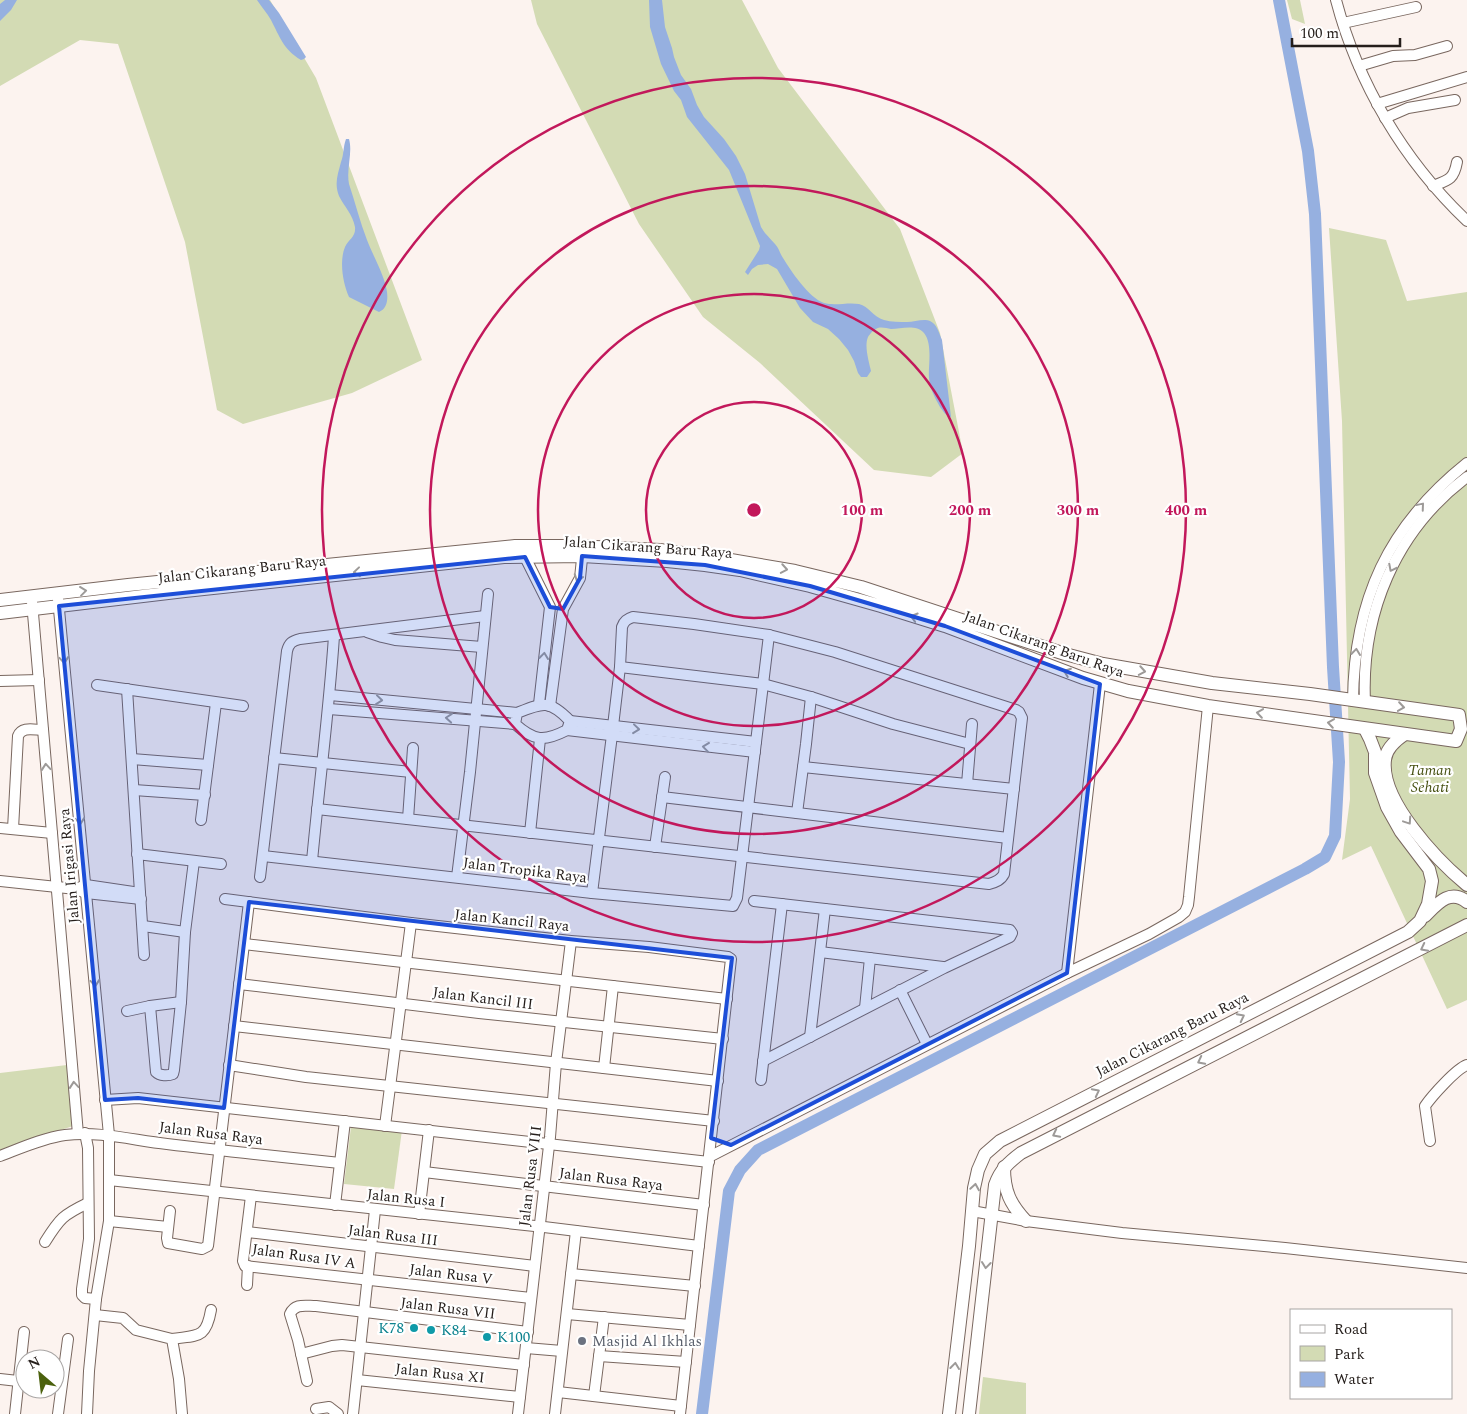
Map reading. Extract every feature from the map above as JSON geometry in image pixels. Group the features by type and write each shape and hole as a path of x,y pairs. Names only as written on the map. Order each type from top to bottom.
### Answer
{"main road":[{"name":"Jalan Cikarang Baru Raya","path":"6,606 515,546 541,551 660,550 795,571 861,587 1065,654 1103,664 1212,683 1310,694 1459,715 1461,729 1456,741 1208,706 1128,691 1100,684 944,626 810,586 740,570 616,557 583,551"},
{"name":"Jalan Cikarang Baru Raya","path":"59,600 195,590 504,557 525,557 541,551"},
{"path":"1359,728 1370,739 1374,752 1375,773 1387,807 1401,832 1429,869 1432,881 1430,894 1428,904 1420,921"},
{"path":"1406,734 1390,747 1385,759 1385,776 1396,803 1412,827 1448,869 1467,885"},
{"name":"Jalan Cikarang Baru Raya","path":"949,1414 974,1188 978,1170 985,1154 1000,1141 1408,932 1445,898 1455,896 1467,902"},
{"path":"969,1414 995,1185 1004,1167 1021,1152 1467,925"},
{"path":"1004,1167 1004,1182 1008,1197 1026,1221"}],"street":[{"path":"1336,0 1359,66 1385,118 1433,186 1467,221"},
{"path":"1343,23 1416,7"},
{"path":"1359,66 1393,56 1415,55 1447,46"},
{"path":"1377,104 1467,77"},
{"path":"1385,118 1414,107 1455,100"},
{"path":"1433,186 1452,176 1455,173 1457,162"},
{"path":"1357,701 1354,673 1360,628 1370,593 1380,568 1393,544 1426,500 1445,480 1467,463"},
{"path":"1357,701 1373,615 1390,570 1402,549 1425,517 1450,491 1467,477"},
{"path":"550,706 563,609 580,578 583,551"},
{"path":"525,557 550,607 539,704"},
{"path":"457,877 488,594"},
{"name":"Jalan Irigasi Raya","path":"59,600 83,889 105,1100 104,1134 109,1180 109,1221 96,1299 87,1414"},
{"name":"Jalan Irigasi Raya","path":"32,603 57,887 84,1133 88,1148 89,1239 82,1295 85,1298 96,1299"},
{"path":"550,607 563,609"},
{"path":"260,877 289,644 300,639 485,616"},
{"path":"317,809 598,840 742,857 989,884 997,882 1004,874 1021,715 1016,710 835,652 769,635 633,617 627,619 622,627 620,667 598,840 592,893"},
{"path":"366,632 395,640 482,648"},
{"path":"742,857 769,635"},
{"path":"312,861 329,709 334,636"},
{"path":"620,667 763,684 811,697 893,724 970,744"},
{"path":"0,681 39,680"},
{"path":"1067,973 1100,684"},
{"path":"97,685 243,706"},
{"path":"127,689 144,955"},
{"path":"330,695 475,709 516,719 526,734 540,738 555,736 568,725 755,747"},
{"path":"797,813 811,697"},
{"path":"201,820 216,703"},
{"path":"329,709 474,720 516,719 539,704 550,706 562,713 568,725"},
{"path":"105,1100 138,1098 709,1160 731,1145 1067,973 1149,934 1185,912 1188,905 1208,706"},
{"path":"967,784 972,724"},
{"path":"13,829 18,736 21,731 25,730 43,730"},
{"path":"530,833 540,738"},
{"path":"408,819 413,748"},
{"path":"274,758 411,772"},
{"path":"132,759 208,766"},
{"path":"803,767 1014,789"},
{"path":"655,847 665,777"},
{"path":"134,790 205,795"},
{"path":"662,797 1008,838"},
{"path":"0,828 52,833"},
{"path":"137,854 221,864"},
{"name":"Jalan Tropika Raya","path":"263,856 592,893 732,906 737,898 742,857"},
{"path":"150,1006 156,1072 158,1074 170,1075 173,1074 174,1070 181,1002 185,932 194,861"},
{"path":"0,881 141,896"},
{"name":"Jalan Kancil Raya","path":"225,899 410,923 730,958 732,962 728,999"},
{"path":"754,900 1010,930 1012,933 1010,937 900,990 763,1061"},
{"path":"170,1211 166,1241 168,1244 202,1249 207,1247 209,1244 249,902"},
{"path":"761,1080 782,904"},
{"path":"810,1037 825,909"},
{"path":"385,1126 410,923"},
{"path":"143,926 185,932"},
{"name":"Jalan Rusa VIII","path":"518,1414 554,1103 556,1063 572,941"},
{"path":"244,944 728,999 680,1410 558,1392"},
{"path":"820,952 944,968"},
{"path":"865,1008 870,958"},
{"name":"Jalan Kancil III","path":"239,984 723,1039"},
{"path":"604,1068 613,986"},
{"path":"900,990 927,1044"},
{"path":"126,1011 181,1002"},
{"path":"234,1026 718,1081"},
{"path":"230,1065 306,1077 714,1121"},
{"path":"1430,1141 1425,1106 1458,1070 1467,1065"},
{"path":"335,1205 345,1121"},
{"path":"420,1214 430,1130"},
{"name":"Jalan Rusa Raya","path":"0,1156 63,1135 84,1133 340,1163"},
{"path":"712,1138 731,1145"},
{"name":"Jalan Rusa Raya","path":"424,1172 704,1205"},
{"name":"Jalan Rusa I","path":"109,1180 699,1246"},
{"name":"Jalan Rusa IV A","path":"251,1196 243,1261 245,1266 368,1279"},
{"path":"46,1242 64,1216 88,1203"},
{"path":"356,1414 360,1346 375,1210"},
{"path":"972,1212 1122,1233 1295,1249 1467,1268"},
{"path":"109,1221 168,1227"},
{"path":"555,1414 576,1231"},
{"name":"Jalan Rusa III","path":"247,1232 535,1266"},
{"path":"248,1266 248,1285"},
{"path":"571,1274 695,1286"},
{"name":"Jalan Rusa V","path":"368,1279 531,1298"},
{"name":"Jalan Rusa VII","path":"301,1354 290,1314 292,1310 300,1305 528,1332"},
{"path":"95,1315 123,1318 136,1330 172,1339 203,1332 208,1324 211,1310"},
{"path":"567,1314 690,1325"},
{"path":"594,1396 604,1317"},
{"path":"22,1349 24,1332"},
{"path":"58,1414 68,1339"},
{"path":"172,1339 179,1379 182,1414"},
{"path":"306,1381 301,1354 337,1345 524,1365"},
{"path":"526,1348 562,1352"},
{"path":"599,1356 686,1362"},
{"path":"0,1378 15,1380"},
{"name":"Jalan Rusa XI","path":"357,1380 520,1397"},
{"path":"15,1414 16,1399"},
{"path":"316,1409 329,1407 338,1414"}],"highlighted area":[{"path":"582,556 617,557 705,565 810,586 945,626 1100,684 1067,973 731,1145 711,1138 732,958 249,902 224,1108 138,1098 105,1100 59,606 525,557 550,607 563,609 580,578"}],"green space":[{"path":"0,0 270,0 316,78 422,360 352,393 243,424 217,410 185,242 118,44 80,40 0,86"},
{"path":"531,0 742,0 778,68 900,229 940,333 963,453 931,477 874,470 760,363 703,317 639,224 537,24"},
{"path":"1287,0 1300,0 1305,24 1292,19"},
{"name":"Taman Sehati","path":"1329,228 1386,240 1407,301 1467,292 1467,1000 1447,1009 1371,846 1342,860 1350,799 1342,421"},
{"path":"67,1065 73,1126 0,1150 0,1073"},
{"path":"351,1127 402,1130 394,1189 344,1184"},
{"path":"983,1377 1026,1383 1026,1414 979,1414"}],"water":[{"path":"5,0 17,0 11,10 0,21 0,4"},
{"path":"257,0 269,0 306,57 304,59 301,60 295,56 286,47"},
{"path":"649,0 662,0 665,27 681,75 691,89 704,117 724,139 736,156 745,174 761,227 796,277 812,296 824,303 859,304 866,307 880,319 887,321 928,320 932,322 938,329 942,340 951,417 940,407 932,390 929,378 928,343 921,330 881,327 874,330 868,337 866,345 871,371 867,377 861,377 848,350 828,329 813,322 800,308 777,269 768,264 758,265 748,275 745,272 760,246 729,170 687,117 681,100 674,91 661,64 650,27"},
{"path":"346,139 349,139 350,144 349,184 364,233 386,286 386,304 384,309 379,312 349,297 345,286 342,266 343,253 355,230 352,218 339,196 337,187"}],"waterway":[{"path":"702,1414 729,1191 740,1170 758,1150 1305,869 1325,857 1335,836 1339,762 1333,667 1315,214 1308,151 1279,0"}],"place":[{"name":"K78","path":"414,1328"},
{"name":"K84","path":"431,1330"},
{"name":"K100","path":"487,1337"},
{"name":"Masjid Al Ikhlas","path":"582,1341"}]}
